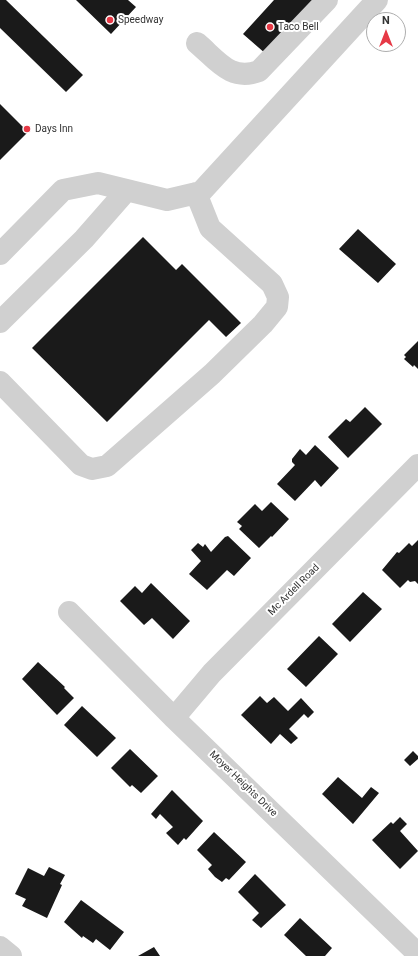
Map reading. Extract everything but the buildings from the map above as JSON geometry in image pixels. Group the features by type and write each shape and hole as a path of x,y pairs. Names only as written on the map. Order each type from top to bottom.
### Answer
{"street":[{"path":"197,43 232,73 248,75 258,71 327,0"},
{"path":"0,254 63,190 98,183 167,200 201,192 377,0"},
{"path":"0,322 84,239 127,190"},
{"path":"0,382 81,465 92,469 107,466 212,374 263,324 277,307 278,297 272,284 210,228 196,193"},
{"name":"Mc Ardell Road","path":"174,718 212,673 418,465"},
{"name":"Moyer Heights Drive","path":"69,612 174,718 418,954"},
{"path":"0,947 11,956"}],"place":[{"name":"Speedway","path":"110,20"},
{"name":"Taco Bell","path":"270,27"},
{"name":"Days Inn","path":"27,129"}]}
